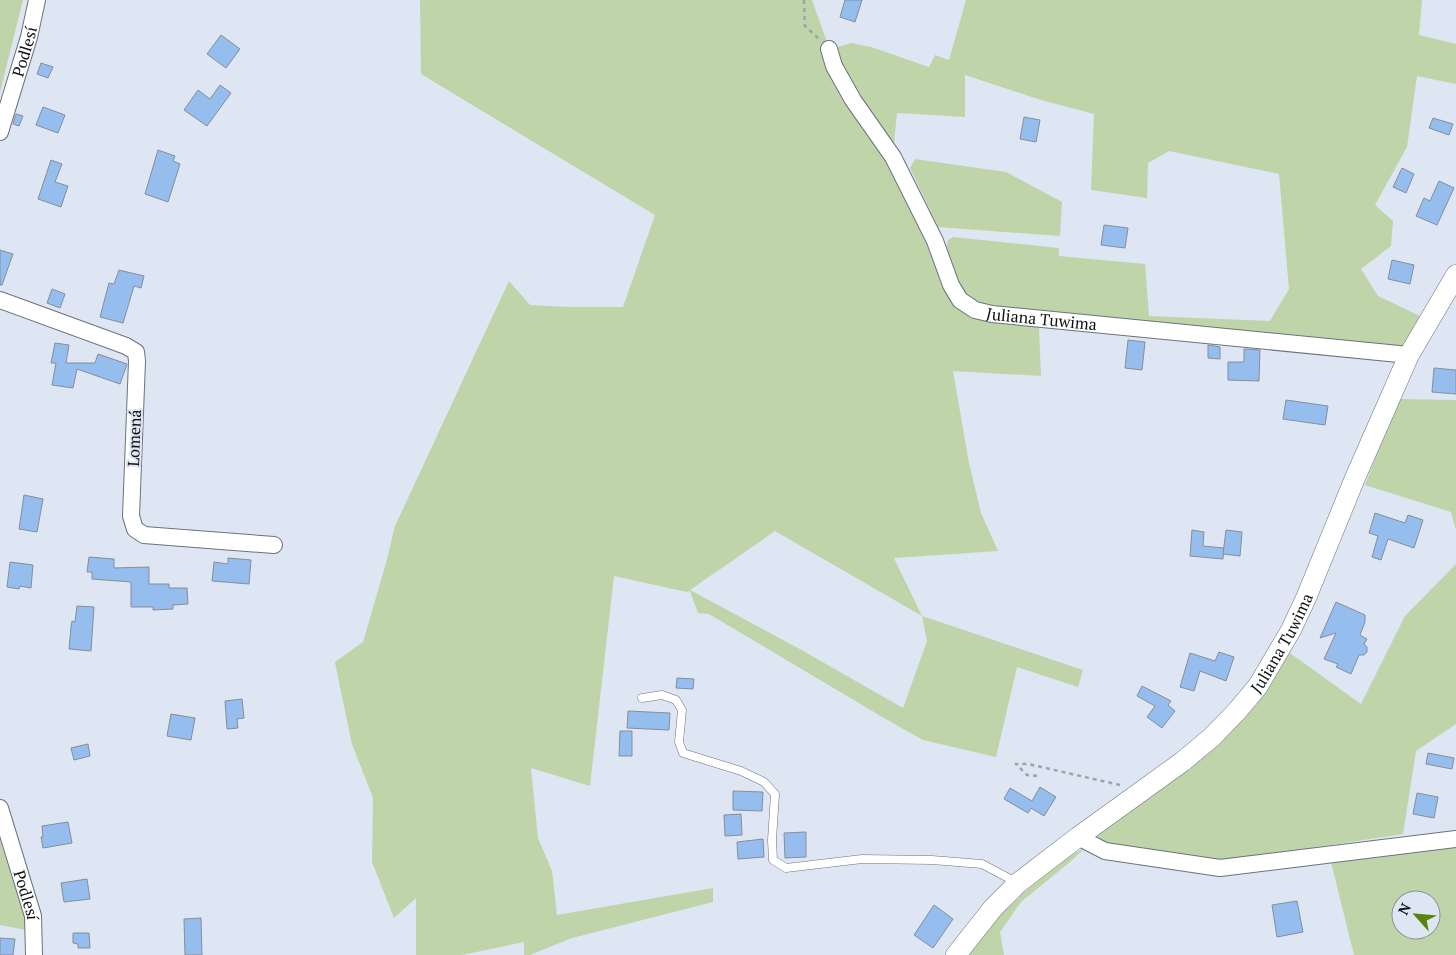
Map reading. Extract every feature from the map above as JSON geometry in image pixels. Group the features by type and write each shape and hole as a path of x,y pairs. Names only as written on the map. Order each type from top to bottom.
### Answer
{"street":[{"name":"Podlesí","path":"0,132 29,37 37,0"},
{"name":"Juliana Tuwima","path":"829,49 834,66 853,100 893,156 934,241 951,285 960,300 975,310 992,314 1409,355"},
{"name":"Juliana Tuwima","path":"956,955 993,908 1018,883 1189,756 1212,737 1258,686 1291,630 1306,598 1355,478 1409,355 1456,275"},
{"name":"Lomená","path":"0,300 126,346 136,352 131,516 135,529 144,535 274,545"},
{"name":"Podlesí","path":"0,808 34,916 34,955"},
{"path":"1078,837 1105,851 1220,868 1456,839"}],"lane":[{"path":"642,698 662,695 676,700 682,710 679,742 684,752 741,771 764,782 775,794 772,840 773,860 786,868 862,859 932,860 982,864 1018,883"}],"path":[{"path":"804,0 805,26 829,49"},
{"path":"1037,776 1027,775 1016,764 1028,764 1115,783 1140,793"}],"green space":[{"path":"0,0 23,0 0,92"},
{"path":"420,0 812,0 833,59 838,47 851,43 871,47 929,67 935,55 949,60 966,0 1422,0 1419,35 1456,44 1456,84 1417,76 1407,147 1375,205 1393,221 1391,246 1361,269 1378,296 1420,316 1403,348 985,307 962,297 945,258 948,240 953,237 1059,248 1059,256 1145,264 1149,316 1270,321 1289,289 1279,174 1169,151 1148,163 1147,198 1091,190 1094,114 1041,100 965,75 965,117 897,113 894,143 854,94 835,63 851,110 896,168 931,242 935,264 958,308 983,319 1039,327 1041,376 953,371 969,463 981,513 998,551 894,558 922,616 1083,670 1078,687 1017,667 996,757 923,740 709,614 698,613 690,591 687,592 614,576 590,786 531,768 538,838 552,871 557,915 713,888 713,902 572,938 530,955 524,955 524,942 462,955 416,955 416,898 394,918 372,862 373,798 352,744 335,662 363,642 395,526 509,281 530,305 623,307 655,215 421,74","holes":["775,531 922,616 927,641 903,708 798,648 690,590"]},
{"path":"915,159 1006,172 1062,202 1060,236 938,227 910,168"},
{"path":"1398,399 1456,400 1456,530 1451,512 1365,485"},
{"path":"1456,564 1456,724 1416,751 1403,834 1215,861 1106,845 1096,835 1287,651 1361,704 1405,616"},
{"path":"0,811 36,932 0,925"},
{"path":"1456,845 1456,955 1354,955 1330,858"},
{"path":"1086,847 1021,902 1000,932 1004,955 965,955 994,919 1058,862"}],"building":[{"path":"845,0 862,0 855,22 840,17"},
{"path":"221,35 240,49 226,68 207,54"},
{"path":"41,63 53,67 48,78 37,74"},
{"path":"220,85 231,93 207,126 184,110 198,90 210,99"},
{"path":"43,107 65,115 58,133 36,125"},
{"path":"16,114 23,116 19,126 13,124"},
{"path":"1024,117 1040,120 1036,142 1020,139"},
{"path":"1433,118 1453,124 1449,135 1429,128"},
{"path":"158,150 175,156 173,161 180,164 168,202 145,194"},
{"path":"51,160 62,164 55,182 68,186 61,207 38,199"},
{"path":"1402,168 1414,174 1406,193 1393,187"},
{"path":"1439,181 1454,188 1437,225 1416,216 1424,198 1430,201"},
{"path":"1104,225 1128,228 1125,248 1101,245"},
{"path":"0,250 13,254 2,285 0,285"},
{"path":"1392,260 1414,265 1410,284 1388,279"},
{"path":"119,270 144,276 141,288 134,286 123,323 100,317 109,283 114,284"},
{"path":"52,289 65,294 60,308 47,303"},
{"path":"1128,340 1145,342 1142,370 1125,368"},
{"path":"55,343 69,345 66,363 95,363 98,354 127,364 120,384 77,369 73,388 52,385 56,363 51,363"},
{"path":"1208,345 1220,347 1220,359 1208,358"},
{"path":"1244,349 1260,350 1259,381 1228,380 1228,362 1244,362"},
{"path":"1434,368 1456,370 1456,394 1432,392"},
{"path":"1286,400 1328,406 1325,425 1283,419"},
{"path":"24,495 43,499 37,532 19,529"},
{"path":"1375,513 1405,523 1408,515 1423,520 1414,548 1388,539 1381,560 1372,557 1378,536 1369,533"},
{"path":"1192,530 1204,532 1203,546 1224,548 1223,559 1190,556"},
{"path":"1226,530 1242,532 1240,556 1223,554"},
{"path":"89,557 114,559 114,568 149,567 149,584 169,584 169,588 187,588 188,604 173,605 173,609 153,610 153,607 131,607 131,582 92,579 92,572 87,572"},
{"path":"228,558 251,560 249,584 212,581 214,562 228,564"},
{"path":"10,562 33,565 31,588 20,586 19,589 7,587"},
{"path":"1336,602 1365,615 1365,622 1360,635 1367,639 1364,644 1367,647 1367,652 1364,655 1359,655 1351,674 1336,667 1338,664 1324,659 1336,633 1320,638"},
{"path":"77,606 94,607 91,651 69,649 72,621 75,622"},
{"path":"1219,652 1234,657 1226,681 1200,671 1194,691 1180,687 1190,653 1215,661"},
{"path":"677,678 694,679 693,689 676,688"},
{"path":"1142,686 1171,701 1168,705 1175,711 1162,728 1147,717 1155,706 1137,696"},
{"path":"242,699 244,718 237,719 238,728 227,729 225,701"},
{"path":"628,711 670,713 669,730 627,728"},
{"path":"171,714 195,718 191,740 167,736"},
{"path":"620,731 632,731 632,756 619,756"},
{"path":"88,744 90,756 74,760 71,748"},
{"path":"1428,753 1454,758 1452,769 1426,764"},
{"path":"1040,787 1056,797 1044,816 1031,808 1028,813 1004,799 1010,788 1032,801"},
{"path":"733,791 763,792 762,811 733,810"},
{"path":"1417,793 1438,797 1434,818 1413,814"},
{"path":"741,814 742,835 725,836 724,815"},
{"path":"68,822 72,843 43,848 42,826"},
{"path":"806,832 806,857 785,858 784,833"},
{"path":"763,839 764,857 738,859 737,842"},
{"path":"87,879 90,899 64,902 61,883"},
{"path":"1297,901 1303,932 1277,937 1272,905"},
{"path":"934,905 953,919 933,948 914,935"},
{"path":"201,918 202,955 185,955 184,919"},
{"path":"73,933 89,933 90,948 78,948 78,944 73,943"},
{"path":"0,938 15,939 13,955 0,955"}]}
